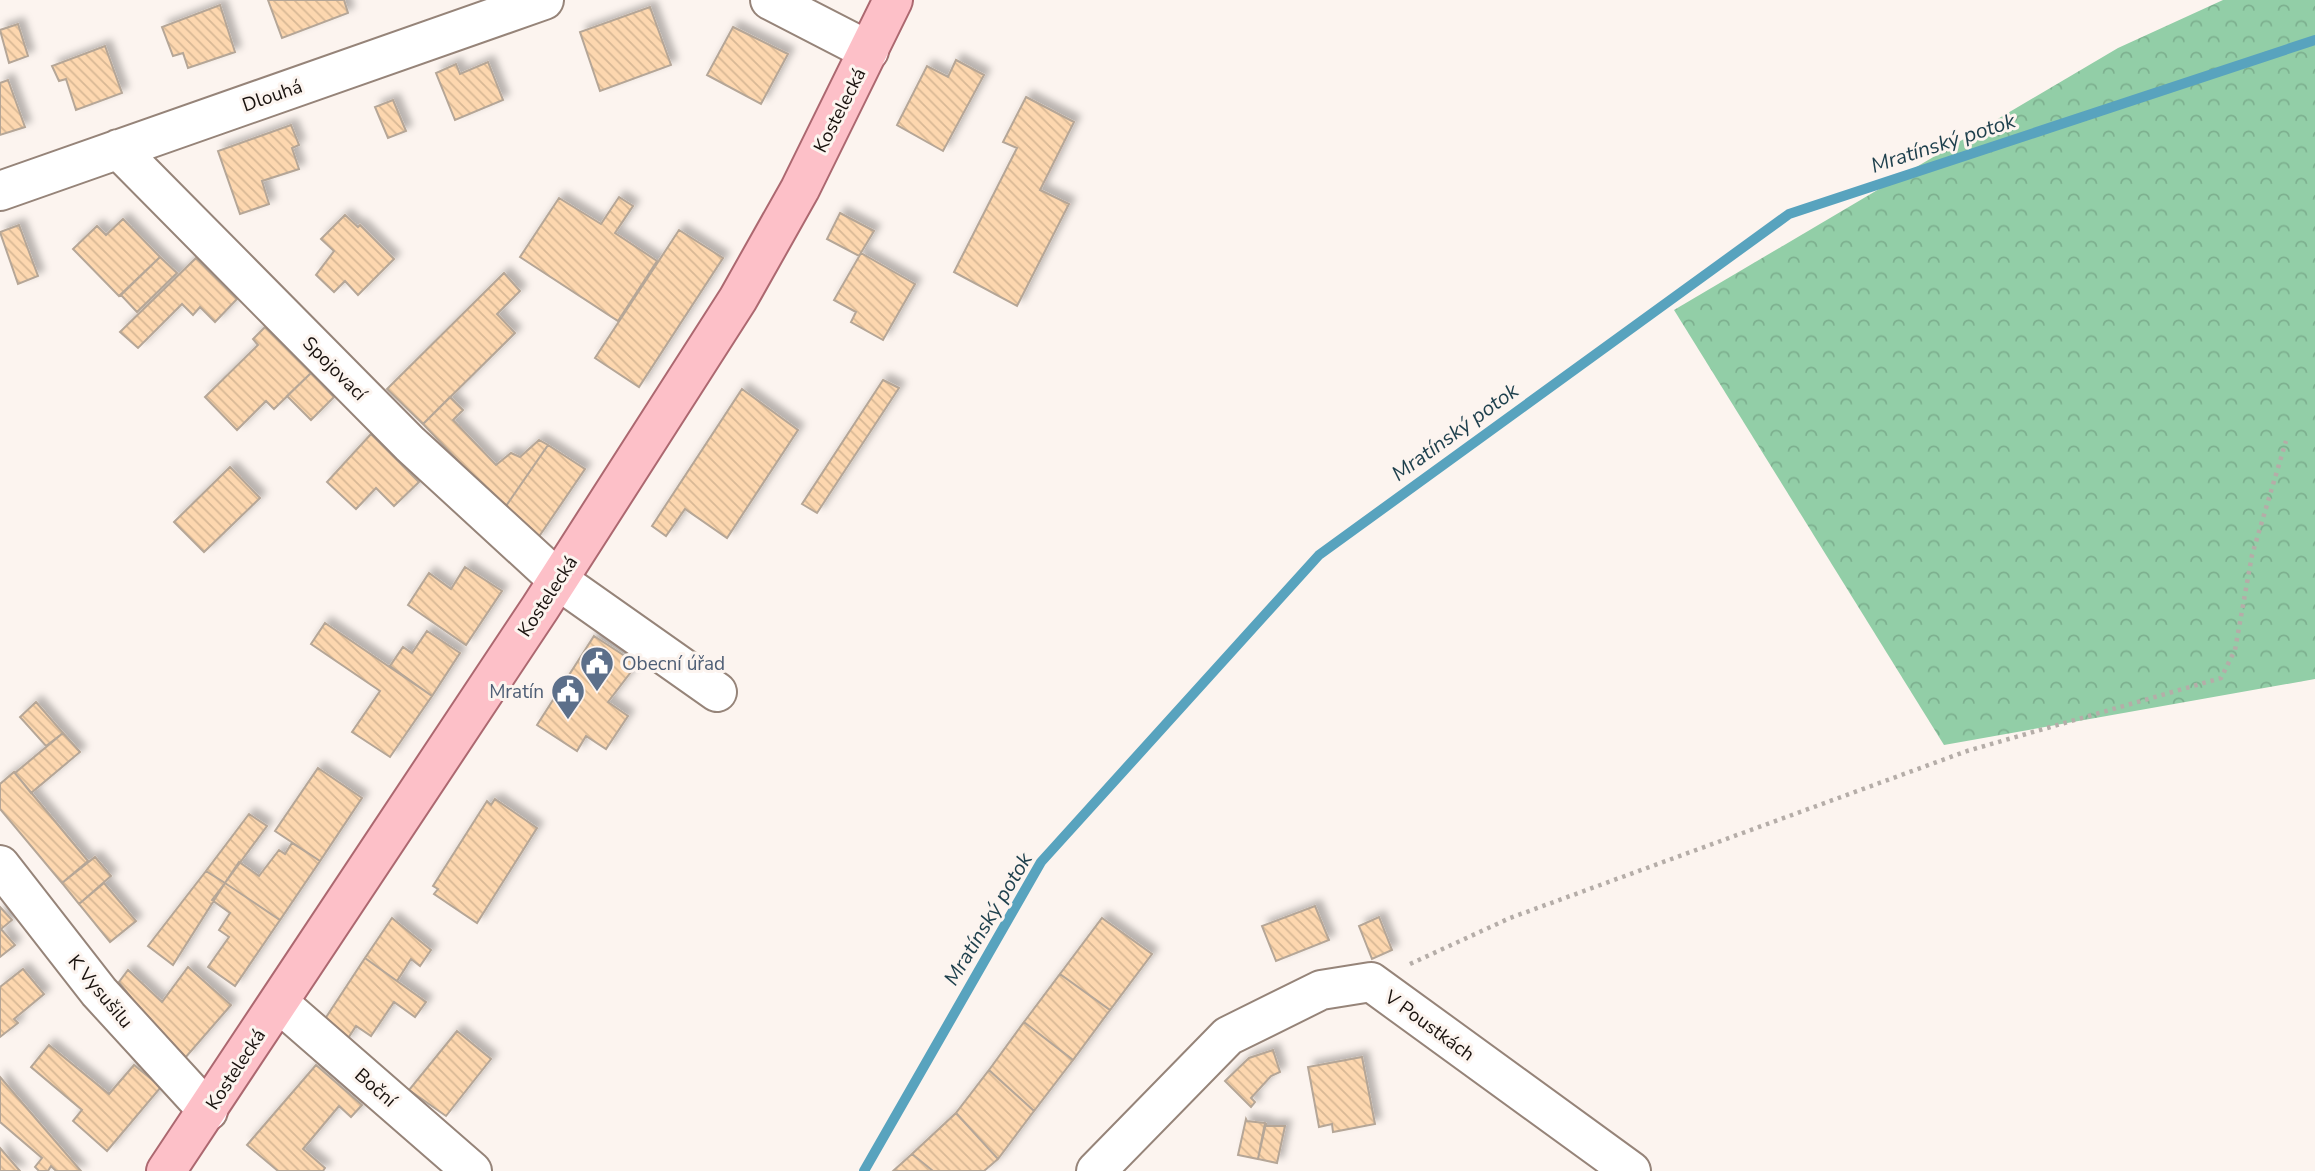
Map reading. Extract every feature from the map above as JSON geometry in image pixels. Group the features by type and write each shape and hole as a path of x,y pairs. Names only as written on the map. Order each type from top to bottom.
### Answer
{"main road":[{"name":"Kostelecká","path":"166,1171 558,580 738,299 800,189 893,0"}],"street":[{"name":"Dlouhá","path":"0,191 544,0"},
{"path":"770,0 869,51"},
{"name":"Spojovací","path":"118,149 410,444 558,580 717,692"},
{"name":"K Vysušilu","path":"0,865 99,992 208,1111"},
{"name":"V Poustkách","path":"1096,1171 1228,1036 1321,990 1371,982 1631,1171"},
{"name":"Boční","path":"279,1003 472,1171"}],"path":[{"path":"1371,982 1510,918 1967,751 2221,678 2235,650 2252,555 2286,440"}],"green space":[{"path":"2223,0 2315,0 2315,679 1944,745 1674,310 2118,48"}],"building":[{"path":"268,0 344,0 348,13 282,38"},
{"path":"220,5 235,52 188,68 183,53 173,56 162,27"},
{"path":"650,7 671,65 600,91 580,32"},
{"path":"18,24 28,56 9,63 0,30"},
{"path":"733,27 788,54 761,104 707,75"},
{"path":"105,46 122,93 76,110 66,79 59,81 52,66"},
{"path":"956,60 984,75 943,151 897,125 927,66 948,77"},
{"path":"488,62 503,100 455,120 436,73 456,64 460,74"},
{"path":"8,80 25,127 0,135 0,83"},
{"path":"1026,97 1074,122 1040,190 1069,204 1017,306 954,272 1017,148 1003,142"},
{"path":"393,100 406,131 388,138 375,107"},
{"path":"291,125 299,145 292,148 299,169 262,181 269,204 240,214 218,151"},
{"path":"619,197 633,206 615,233 657,261 618,321 520,257 559,198 601,224"},
{"path":"840,213 874,231 859,256 827,239"},
{"path":"345,215 358,227 360,225 394,259 358,295 345,281 334,292 316,275 334,251 321,239"},
{"path":"123,219 160,257 119,296 73,249 97,226 106,235"},
{"path":"19,225 38,276 18,284 0,232"},
{"path":"679,230 723,258 639,387 595,358"},
{"path":"861,253 915,284 883,340 851,322 856,312 834,300"},
{"path":"160,257 177,273 137,312 121,295"},
{"path":"196,258 237,299 215,322 200,307 193,315 182,304 138,348 120,332"},
{"path":"504,273 520,291 497,314 515,333 423,424 387,389"},
{"path":"265,327 311,373 274,409 266,401 237,430 205,397 258,345 253,339"},
{"path":"311,373 334,397 311,420 287,396"},
{"path":"883,380 899,388 817,513 802,504"},
{"path":"742,389 798,430 727,538 685,509 666,536 652,526"},
{"path":"450,397 463,410 453,420 496,465 511,453 520,457 539,440 548,445 504,509 423,424"},
{"path":"371,434 419,482 394,506 376,488 356,509 327,482"},
{"path":"548,445 585,469 536,541 504,509"},
{"path":"230,467 260,498 204,552 174,522"},
{"path":"465,567 502,591 466,645 408,605 429,573 451,589"},
{"path":"325,623 432,696 390,757 352,732 380,691 311,644"},
{"path":"427,631 460,653 432,696 390,666 403,647 412,653"},
{"path":"594,636 637,664 608,702 628,716 606,749 586,736 577,751 537,725"},
{"path":"36,702 63,733 46,746 20,717"},
{"path":"63,733 80,752 31,793 15,773"},
{"path":"318,768 362,798 320,861 275,831"},
{"path":"14,772 88,861 62,883 0,809 0,784"},
{"path":"495,799 537,828 477,923 434,894 438,889 433,886 487,801 491,805"},
{"path":"249,814 267,826 225,883 206,871"},
{"path":"292,843 320,861 280,920 225,883 239,862 259,876 279,850 285,854"},
{"path":"95,857 111,876 79,904 62,883"},
{"path":"206,871 225,883 173,965 148,946"},
{"path":"104,883 136,921 110,942 79,904"},
{"path":"225,883 280,920 235,986 208,967 229,937 219,930 230,913 212,900"},
{"path":"1315,906 1329,940 1276,961 1262,926"},
{"path":"0,907 12,920 1,929 15,945 0,957"},
{"path":"1379,917 1392,950 1372,959 1359,926"},
{"path":"392,918 431,950 420,966 411,959 397,981 365,958"},
{"path":"1102,918 1152,954 1110,1010 1060,974"},
{"path":"365,958 426,1002 415,1017 394,1002 371,1036 356,1026 345,1043 321,1025"},
{"path":"188,967 231,1005 185,1058 148,1019 119,982 128,970 162,1002"},
{"path":"23,969 44,994 14,1019 18,1023 0,1037 0,987"},
{"path":"1060,974 1110,1010 1073,1060 1024,1022"},
{"path":"1024,1022 1073,1060 1034,1111 989,1070"},
{"path":"457,1031 491,1059 446,1116 409,1090"},
{"path":"49,1045 109,1094 134,1065 161,1087 107,1151 73,1121 82,1110 31,1067"},
{"path":"1273,1050 1280,1072 1271,1076 1251,1098 1255,1102 1251,1107 1225,1081 1249,1058"},
{"path":"1362,1057 1375,1124 1333,1132 1332,1124 1319,1127 1308,1067"},
{"path":"316,1065 362,1105 351,1117 339,1106 303,1149 325,1168 323,1171 278,1171 247,1145"},
{"path":"989,1070 1034,1111 998,1159 956,1113"},
{"path":"0,1077 81,1171 56,1171 51,1166 48,1171 39,1171 35,1167 42,1158 0,1122"},
{"path":"956,1113 998,1159 984,1171 933,1171 912,1154"},
{"path":"1246,1119 1265,1123 1258,1159 1238,1155"},
{"path":"1266,1123 1266,1126 1285,1126 1277,1163 1258,1159"},
{"path":"0,1148 20,1171 0,1171"},
{"path":"912,1154 933,1171 893,1171"}],"waterway":[{"name":"Mratínský potok","path":"864,1171 1041,862 1319,555 1789,214 2315,40"}],"place":[{"name":"Obecní úřad","path":"597,693"},
{"name":"Mratín","path":"568,721"}]}
